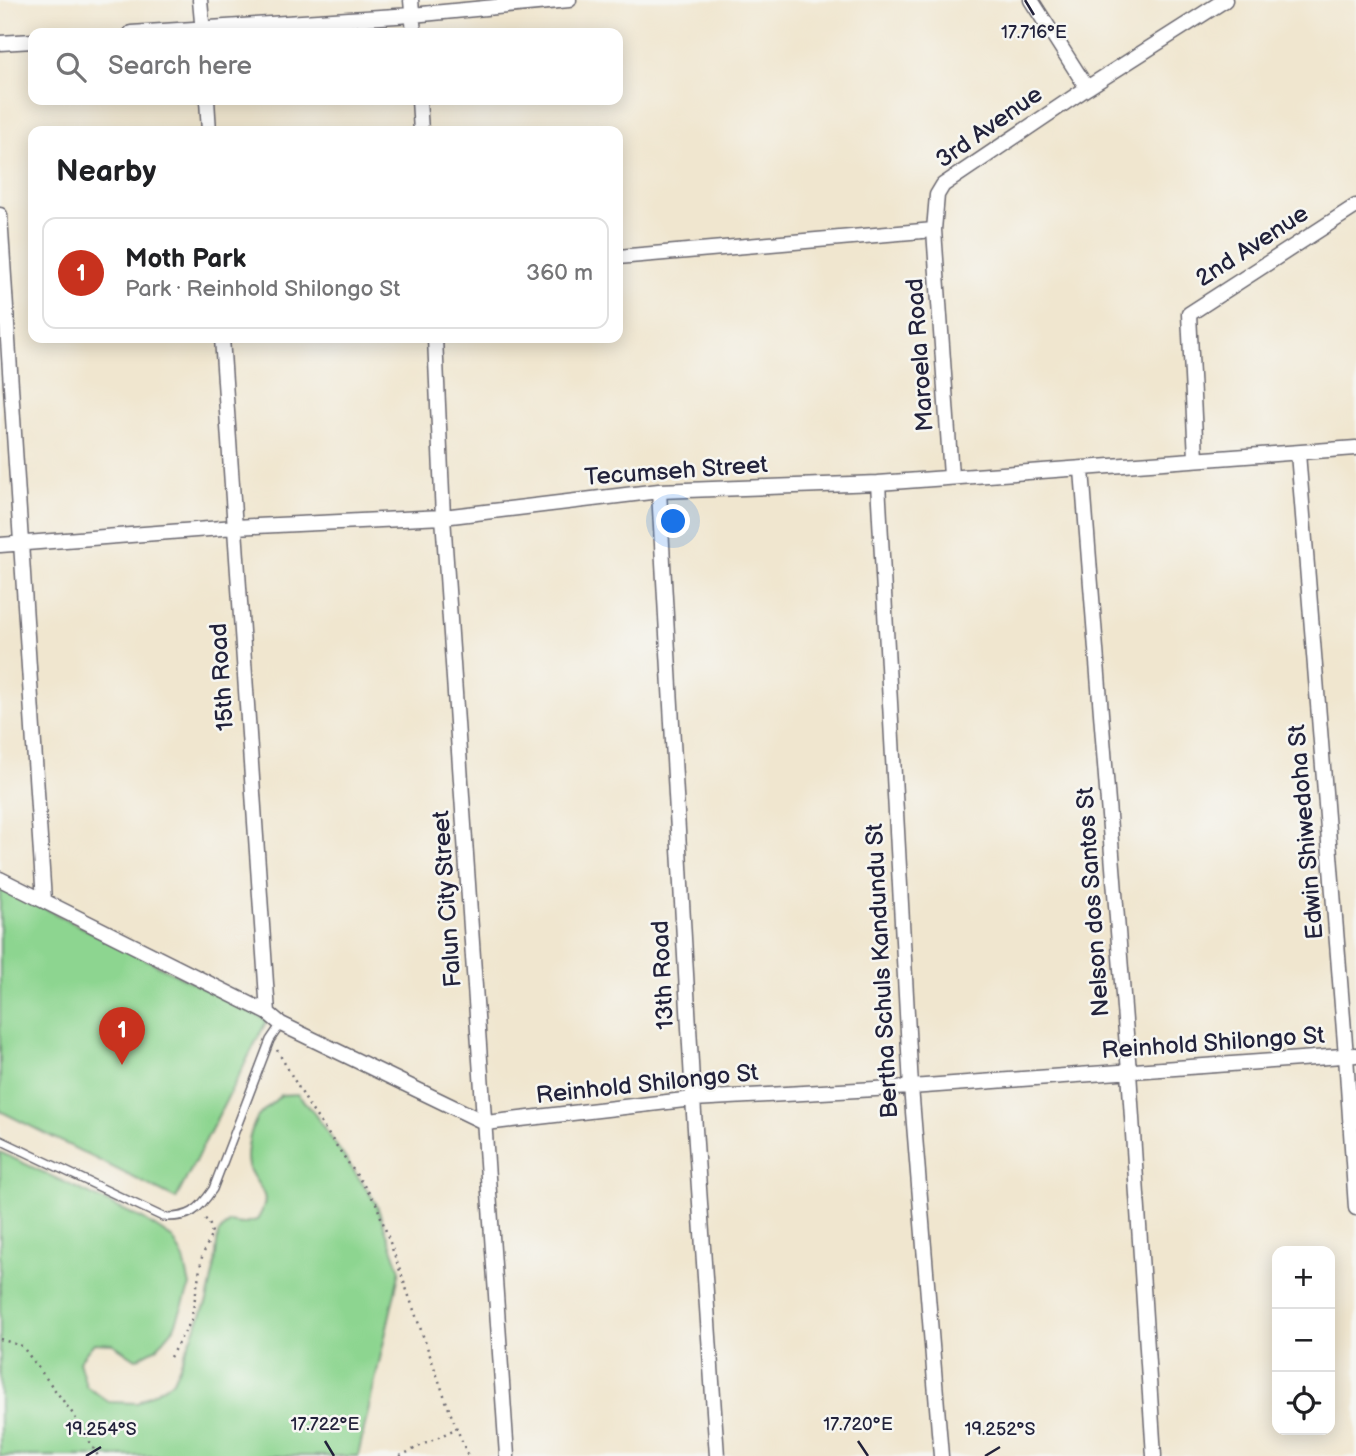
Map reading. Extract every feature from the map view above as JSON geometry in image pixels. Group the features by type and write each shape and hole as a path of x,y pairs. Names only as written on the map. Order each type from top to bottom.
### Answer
{"street":[{"path":"200,0 202,28"},
{"path":"228,28 412,7 569,0"},
{"path":"1031,0 1087,88"},
{"name":"3rd Avenue","path":"934,230 937,195 943,185 1087,88 1225,0"},
{"path":"412,7 414,28"},
{"path":"0,43 28,41"},
{"path":"207,105 209,126"},
{"path":"419,105 421,126"},
{"name":"2nd Avenue","path":"1196,458 1189,314 1356,206"},
{"path":"0,215 44,901"},
{"path":"623,257 934,230"},
{"name":"Maroela Road","path":"934,230 951,476"},
{"name":"15th Road","path":"222,343 268,1013"},
{"name":"Falun City Street","path":"435,343 443,516 507,1456"},
{"name":"Tecumseh Street","path":"0,545 235,527 443,516 659,491 877,483 1356,448"},
{"name":"Edwin Shiwedoha St","path":"1298,453 1351,1056 1356,1208"},
{"name":"Nelson dos Santos St","path":"1083,470 1129,1072 1154,1456"},
{"name":"Bertha Schuls Kandundu St","path":"877,483 911,1087 941,1456"},
{"name":"13th Road","path":"659,491 693,1099 717,1456"},
{"path":"0,879 268,1013 281,1024 486,1123"},
{"name":"Reinhold Shilongo St","path":"486,1123 693,1099 911,1087 1351,1056"}],"lane":[{"path":"0,1140 163,1217 180,1218 189,1215 203,1203 213,1189 270,1040 281,1024"}],"path":[{"path":"270,1040 311,1109 376,1203 468,1456"},
{"path":"170,1357 191,1321 202,1257 212,1233 209,1222 200,1215 189,1215"},
{"path":"0,1339 22,1346 73,1414 98,1456"},
{"path":"400,1456 457,1428"}],"green space":[{"path":"0,886 267,1020 176,1199 0,1111"},
{"path":"297,1094 311,1109 376,1203 400,1270 358,1456 0,1456 0,1152 143,1219 173,1239 184,1259 190,1286 174,1328 157,1348 136,1359 113,1344 94,1343 79,1361 86,1386 109,1402 137,1403 173,1381 207,1301 218,1234 229,1222 241,1224 257,1220 262,1212 264,1194 250,1171 247,1159 250,1137 257,1118 281,1095"}],"place":[{"name":"Moth Park","path":"122,1065"}]}
